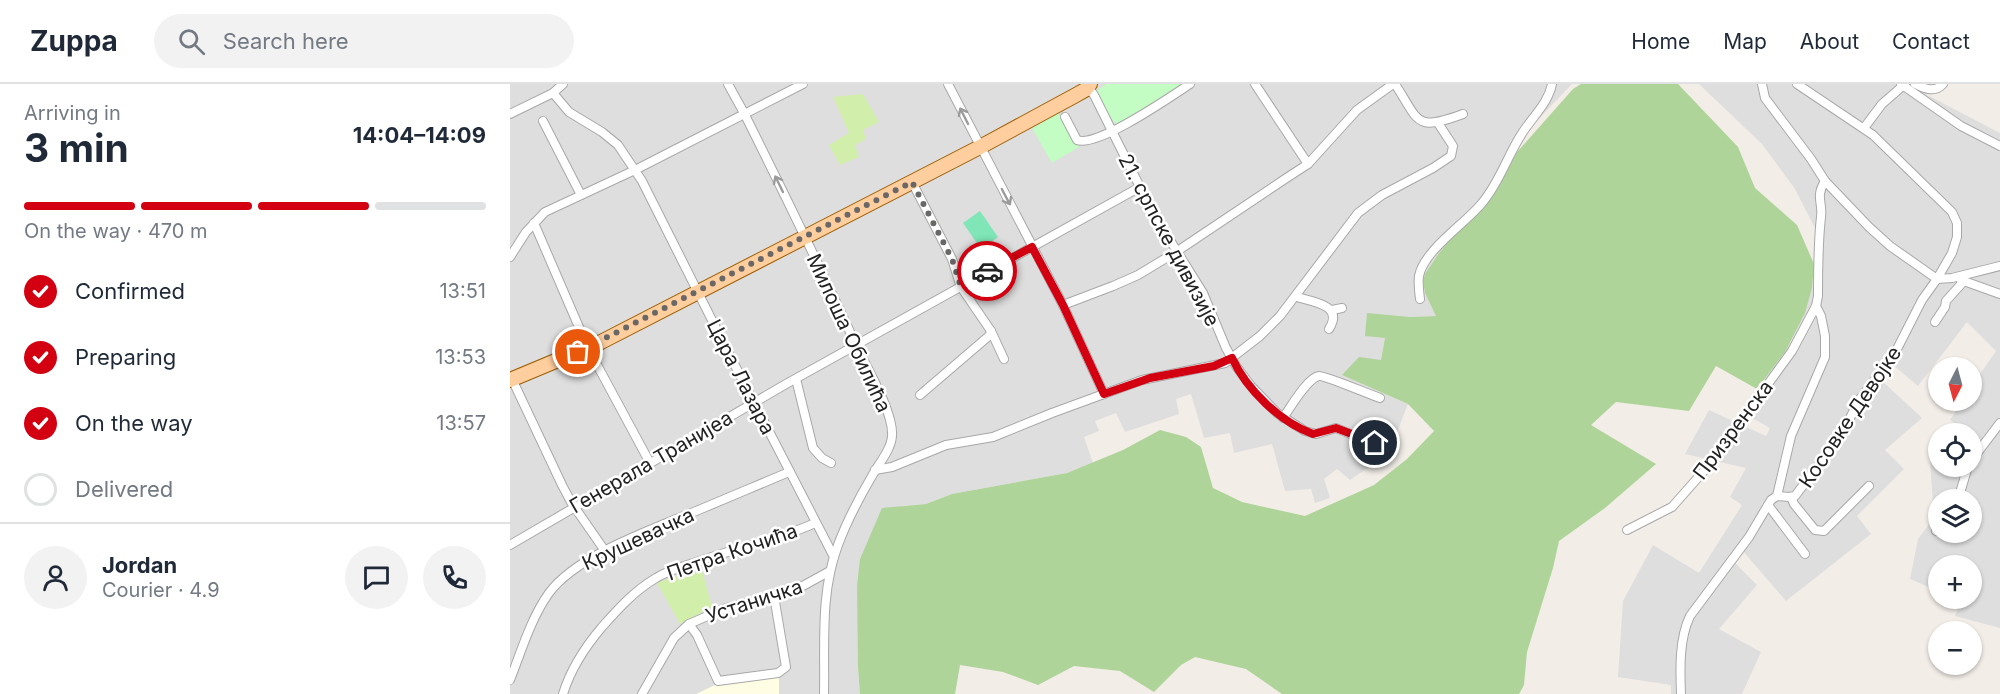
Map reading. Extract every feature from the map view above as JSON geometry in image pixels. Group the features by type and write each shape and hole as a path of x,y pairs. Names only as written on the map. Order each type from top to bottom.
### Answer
{"main road":[{"path":"511,380 588,348 980,147 1089,86"}],"street":[{"path":"510,114 553,93 563,84"},
{"name":"Милоша Обилића","path":"728,84 884,403 891,426 890,444 848,523 830,571 827,587 824,694"},
{"path":"510,257 537,218 545,212 635,170 803,84"},
{"path":"948,84 1063,305 1104,394"},
{"path":"1065,117 1079,141 1113,131 1190,84"},
{"path":"1255,84 1308,164"},
{"path":"1063,305 1126,281 1176,252 1308,164 1358,110 1394,84 1418,120 1424,123 1438,123 1463,114"},
{"path":"1420,299 1419,280 1424,263 1449,233 1477,209 1492,191 1521,136 1548,98 1552,84"},
{"path":"1762,84 1765,98 1825,181 1890,246 1937,279 1952,278 2000,266"},
{"name":"Косовке Девојке","path":"1681,694 1682,650 1689,619 1749,537 1768,505 1777,496 1791,497 1798,494 1842,434 1859,400 1894,355 1922,300 1952,253 1957,237 1958,228 1954,215 1873,135 1797,84"},
{"path":"1864,128 1903,84 1960,126 2000,146"},
{"path":"1915,84 1934,90 1943,84"},
{"name":"21. српске дивизије","path":"1089,86 1153,213 1203,293 1222,341 1236,366 1262,399 1283,418 1313,434 1336,428 1370,442 1382,444"},
{"name":"Цара Лазара","path":"553,93 569,112 614,141 635,170 834,557"},
{"path":"543,121 581,195"},
{"path":"875,470 892,467 946,445 993,437 1150,378 1214,366 1232,358 1268,329 1297,297 1341,233 1358,213 1382,195 1451,156 1453,146 1438,123"},
{"name":"Призренска","path":"1627,530 1672,507 1710,464 1792,351 1816,306 1818,296 1819,230 1822,215 1819,195 1825,181"},
{"path":"912,182 952,259 961,287 991,331 1004,359"},
{"name":"Генерала Транијеа","path":"510,545 796,379 1140,187"},
{"path":"534,223 588,348 650,463"},
{"path":"1952,278 2000,294"},
{"path":"1935,322 1945,307 1946,301 1964,281"},
{"path":"1297,297 1332,310 1342,308"},
{"name":"Призренска","path":"1777,496 1791,436 1819,376 1825,357 1825,336 1821,316 1816,306"},
{"path":"1329,329 1332,310"},
{"path":"920,395 990,335 991,331"},
{"path":"1283,418 1304,388 1320,376 1328,376 1354,389 1380,398"},
{"path":"796,379 813,448 831,464"},
{"path":"511,380 574,506 605,551"},
{"path":"1982,447 2000,423"},
{"name":"Крушевачка","path":"510,680 525,640 548,594 563,578 583,563 644,533 789,472"},
{"path":"1791,497 1815,530 1824,531 1869,486"},
{"path":"1768,505 1805,554"},
{"name":"Петра Кочића","path":"563,694 572,670 591,640 627,600 650,582 702,560 777,538 815,523"},
{"name":"Устаничка","path":"642,694 674,638 689,624 726,608 790,593 830,571"},
{"path":"689,624 697,635 718,681 778,673 786,667 774,596"}],"shaded area":[{"path":"510,84 1572,84 1531,127 1492,197 1473,219 1456,232 1425,274 1423,281 1425,293 1437,316 1410,317 1385,338 1381,360 1343,375 1408,404 1397,432 1381,459 1350,480 1337,469 1324,479 1330,498 1315,503 1311,489 1285,491 1272,444 1234,453 1230,433 1204,438 1191,394 1176,399 1179,414 1125,432 1116,413 1095,421 1099,431 1084,437 1093,463 1067,473 952,494 926,504 901,506 858,668 860,694 510,694"},
{"path":"1699,84 1906,84 2000,133 2000,628 1982,623 1982,621 1955,616 1958,609 1982,609 1982,555 1928,555 1928,587 1910,579 1918,539 1928,526 1928,543 1982,543 1982,489 1932,489 1931,477 1982,477 1982,423 1954,423 1950,420 1956,411 1982,411 1982,371 1996,351 1967,322 1940,357 1928,357 1928,373 1918,386 1893,365 1882,381 1922,418 1885,450 1904,469 1857,516 1871,534 1786,601 1743,551 1735,563 1757,585 1719,629 1761,652 1742,694 1671,694 1671,685 1618,677 1623,601 1653,545 1699,573 1742,505 1730,497 1746,468 1685,454 1709,410 1766,436 1770,428 1740,411 1785,352 1812,288 1817,232 1795,189 1762,144"},
{"path":"779,675 779,694 696,694 717,684"}],"green space":[{"path":"1106,84 1185,84 1117,126 1094,93"},
{"path":"1581,84 1678,84 1738,147 1755,188 1797,225 1814,264 1812,288 1805,313 1785,352 1757,389 1716,366 1689,411 1616,402 1591,425 1656,464 1605,508 1559,541 1527,652 1524,685 1519,694 1282,694 1246,669 1195,657 1181,665 1154,692 1120,671 1074,666 1038,685 1003,672 960,665 955,694 860,694 857,586 860,559 882,508 926,504 952,494 1067,473 1123,450 1160,430 1186,437 1201,447 1213,488 1242,502 1305,516 1374,485 1407,459 1434,431 1408,404 1342,375 1359,357 1381,360 1385,338 1365,336 1367,313 1410,317 1436,316 1425,293 1423,281 1425,274 1456,232 1482,209 1498,187 1517,152 1573,89"},
{"path":"863,94 879,122 863,130 866,139 855,145 859,157 840,165 829,145 849,133 833,97"},
{"path":"1058,113 1079,147 1052,163 1032,128"},
{"path":"980,211 998,237 981,249 963,223"},
{"path":"701,567 712,607 680,624 657,583"}],"way so far":[{"path":"578,352 912,182 952,259 961,287 987,271"}],"route":[{"path":"987,271 1032,247 1063,305 1104,394 1150,378 1214,366 1232,358 1262,399 1277,413 1305,431 1317,434 1330,428 1336,428 1354,437 1375,443"}]}
